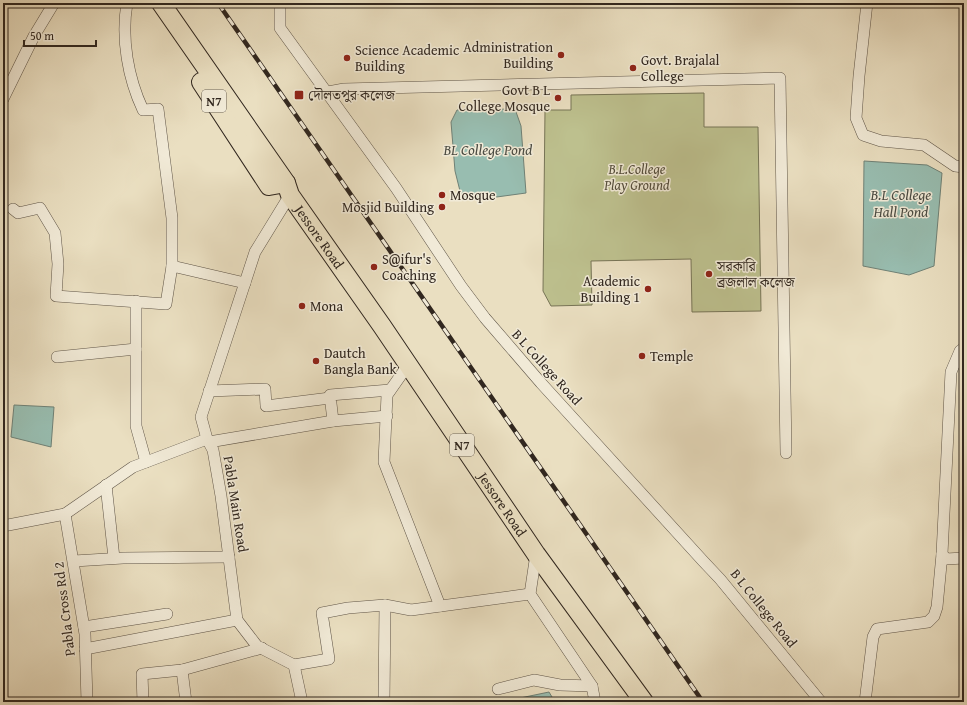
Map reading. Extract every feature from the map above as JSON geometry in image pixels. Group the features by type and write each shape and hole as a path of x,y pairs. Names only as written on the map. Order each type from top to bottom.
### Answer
{"highway":[{"name":"N7","path":"149,3 269,186 288,189"},
{"name":"Jessore Road","path":"161,3 536,554 644,702"}],"street":[{"path":"3,99 34,36 54,3"},
{"path":"13,209 18,213 40,208 55,233 58,264 56,296 166,304 172,266 172,218 158,109 143,110 134,92 128,63 124,23 127,3"},
{"name":"B L College Road","path":"280,3 280,28 328,92 396,188 461,286 495,332 720,579 821,702"},
{"path":"867,3 856,118 863,135 881,141 924,145 955,166 964,167"},
{"path":"328,92 352,89 780,78 786,453"},
{"name":"Pabla Main Road","path":"288,189 255,252 201,417 208,441 213,450 216,465 238,620 258,646 294,665"},
{"path":"172,266 245,283"},
{"path":"136,302 136,426 146,462"},
{"path":"865,702 872,637 877,629 928,622 934,616 942,554 951,372 960,351 964,348"},
{"path":"57,358 136,349"},
{"path":"408,365 387,395 384,462 440,606"},
{"path":"209,391 265,389 266,406 330,398 330,395 390,390"},
{"path":"330,398 334,421"},
{"path":"3,526 65,514 133,467 208,441 334,421 387,416"},
{"path":"106,485 114,558"},
{"name":"Pabla Cross Rd 2","path":"65,514 84,628 87,702"},
{"path":"536,554 530,594 592,686 595,702"},
{"path":"942,554 946,559 964,558"},
{"path":"74,561 114,558 229,557"},
{"path":"302,702 294,665 328,659 322,613 348,608 385,605 411,610 530,594"},
{"path":"384,702 385,605"},
{"path":"84,628 167,614"},
{"path":"85,649 238,620"},
{"path":"143,702 142,674 182,670 262,648"},
{"path":"182,670 186,702"},
{"path":"498,689 534,680 560,685 592,686"}],"green space":[{"name":"B.L.College Play Ground","path":"704,93 704,127 758,127 761,311 692,312 691,259 591,261 592,305 551,306 543,291 545,110 571,110 571,95"}],"water":[{"name":"BL College Pond","path":"515,109 521,126 526,193 482,199 462,199 455,171 451,122 457,110"},
{"name":"B.L College Hall Pond","path":"864,161 927,165 942,173 934,266 909,275 863,266"},
{"path":"14,405 54,407 51,447 11,437"},
{"path":"549,692 555,702 501,702"}],"railway":[{"path":"218,3 703,702"}],"place":[{"name":"Administration Building","path":"561,55"},
{"name":"Science Academic Building","path":"347,58"},
{"name":"Govt. Brajalal College","path":"633,68"},
{"name":"দৌলতপুর কলেজ","path":"299,95"},
{"name":"Govt B L College Mosque","path":"558,98"},
{"name":"Mosque","path":"442,195"},
{"name":"Mosjid Building","path":"442,207"},
{"name":"S@ifur's Coaching","path":"374,267"},
{"name":"সরকারি ব্রজলাল কলেজ","path":"709,274"},
{"name":"Academic Building 1","path":"648,289"},
{"name":"Mona","path":"302,306"},
{"name":"Temple","path":"642,356"},
{"name":"Dautch Bangla Bank","path":"316,361"}]}
